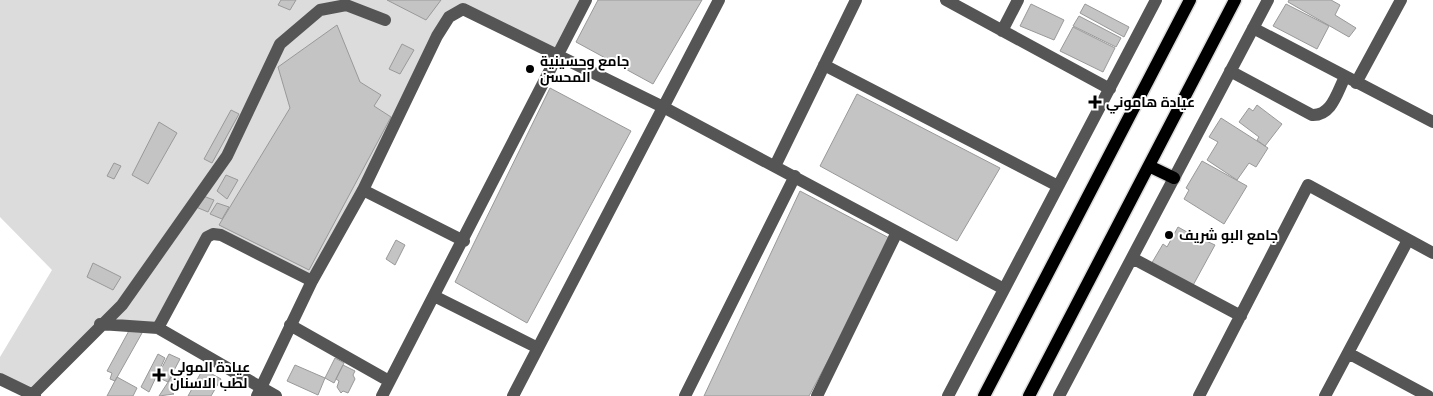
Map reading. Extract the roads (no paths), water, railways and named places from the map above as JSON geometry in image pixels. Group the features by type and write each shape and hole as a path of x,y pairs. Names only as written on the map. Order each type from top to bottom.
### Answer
{"main road":[{"path":"984,396 1190,0"},
{"path":"1029,396 1235,0"},
{"path":"1149,166 1174,178"}],"street":[{"path":"382,396 464,241 586,0"},
{"path":"513,396 665,108 719,0"},
{"path":"776,166 856,0"},
{"path":"946,0 1110,89"},
{"path":"1002,31 1018,0"},
{"path":"948,396 1156,0"},
{"path":"1059,396 1268,0"},
{"path":"1230,71 1312,115 1320,115 1327,111 1350,80 1401,0"},
{"path":"0,379 33,395 100,324 122,305 227,156 280,44 320,10 346,5 385,20"},
{"path":"259,392 312,281 363,190 437,36 449,17 463,8 665,108 1004,289"},
{"path":"1253,28 1433,122"},
{"path":"824,65 1058,186"},
{"path":"686,396 795,176"},
{"path":"1199,396 1308,185 1433,253"},
{"path":"363,190 464,241"},
{"path":"817,396 897,232"},
{"path":"158,328 207,237 213,234 221,235 312,281"},
{"path":"1325,396 1408,240"},
{"path":"1132,258 1241,316"},
{"path":"434,296 538,348"},
{"path":"100,324 158,328 259,392 276,396"},
{"path":"290,325 389,380"},
{"path":"1348,353 1428,396"}],"place":[{"name":"جامع وحسينية المحسن","path":"530,69"},
{"name":"عيادة هاموني","path":"1095,102"},
{"name":"جامع البو شريف","path":"1169,235"},
{"name":"عيادة المولى لطب الاسنان","path":"159,375"}]}
